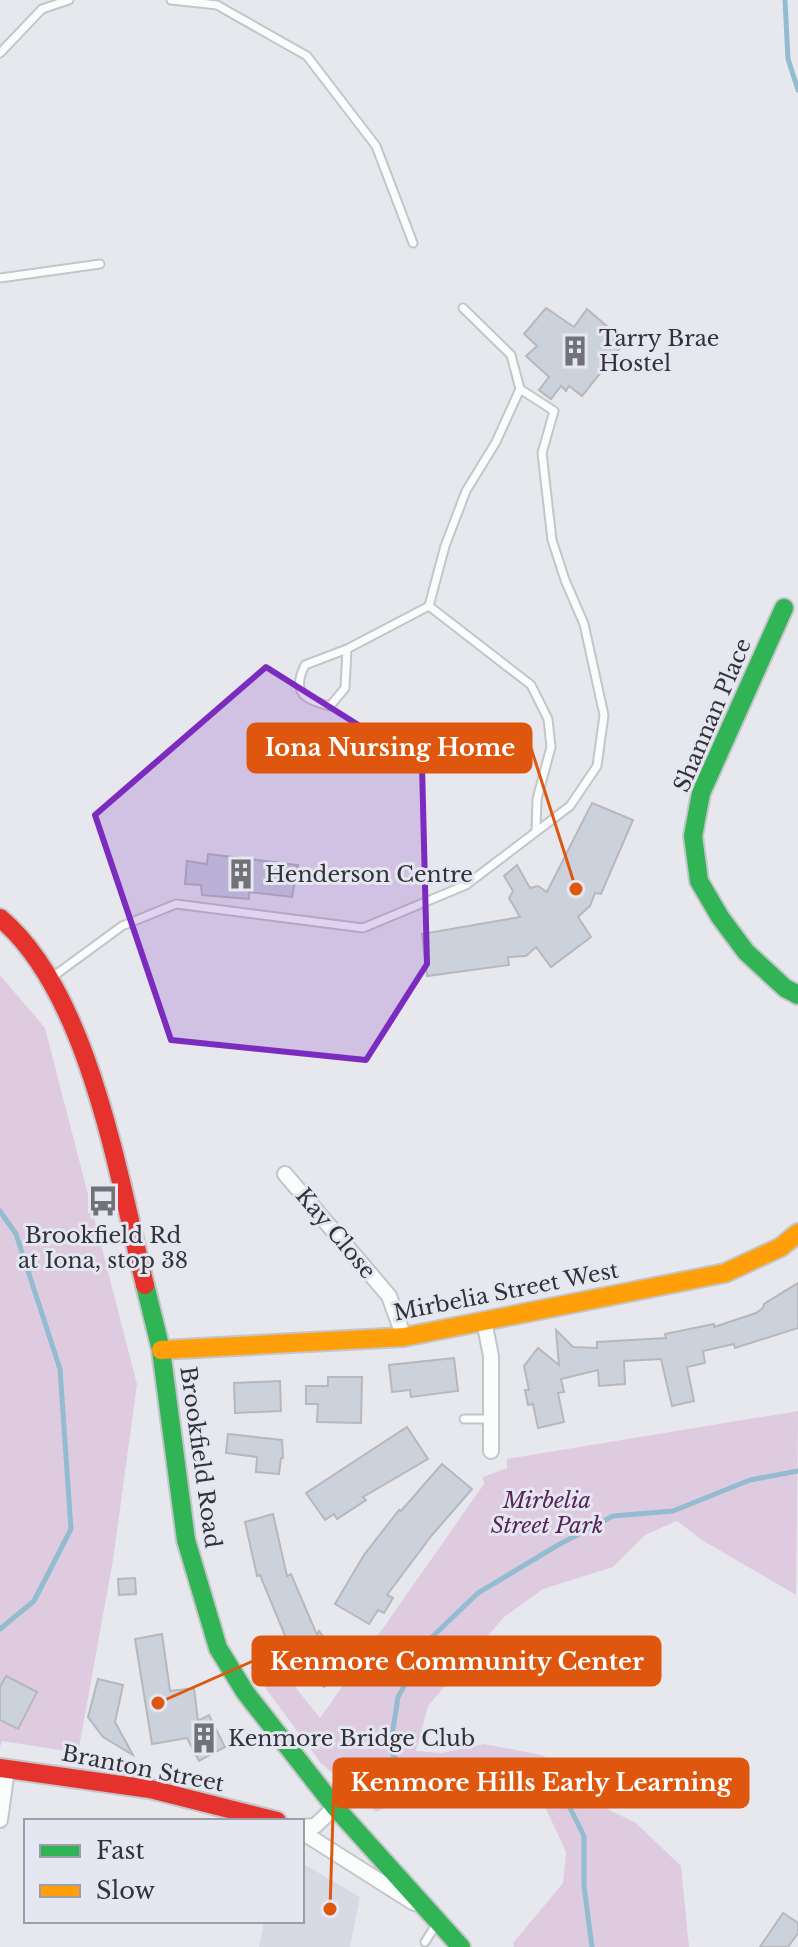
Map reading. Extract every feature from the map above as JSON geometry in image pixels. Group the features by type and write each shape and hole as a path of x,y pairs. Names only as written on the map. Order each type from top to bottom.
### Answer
{"street":[{"name":"Shannan Place","path":"784,608 701,793 693,836 699,881 720,917 746,952 785,988 798,995"},
{"name":"Brookfield Road","path":"0,918 17,932 49,980 74,1028 97,1088 161,1350 186,1540 218,1648 245,1692 335,1807 461,1947"},
{"name":"Kay Close","path":"285,1174 389,1296 404,1337"},
{"name":"Mirbelia Street West","path":"161,1350 404,1337 725,1273 781,1247 798,1233"},
{"path":"484,1321 491,1356 491,1451"},
{"path":"0,1820 4,1768"},
{"name":"Branton Street","path":"4,1768 150,1789 269,1819"},
{"path":"304,1829 315,1826 335,1807"},
{"path":"304,1831 435,1917"}],"lane":[{"path":"0,53 42,9 69,0"},
{"path":"171,0 217,5 307,56 376,146 413,243"},
{"path":"0,278 100,264"},
{"path":"347,649 345,688 330,706 308,701 300,690 298,678 305,665 347,649 429,606 445,546 466,491 496,442 520,389 511,355 463,308"},
{"path":"49,980 122,926 176,904 363,928 466,885 570,806 597,766 604,715 584,624 552,540 542,453 554,411 520,389"},
{"path":"429,606 531,685 548,719 551,747 537,799 536,831"},
{"path":"464,1419 491,1419"},
{"path":"425,1942 435,1917"}],"highlighted area":[{"path":"266,667 422,765 427,964 366,1060 171,1040 95,815"}],"shaded area":[{"path":"304,1864 360,1897 350,1947 259,1947 264,1923 304,1923"}],"green space":[{"path":"0,975 45,1028 137,1384 113,1560 78,1753 2,1741 0,1747"},
{"name":"Mirbelia Street Park","path":"798,1411 796,1595 702,1540 677,1521 645,1535 613,1567 543,1589 504,1617 428,1706 416,1751 442,1753 484,1744 542,1755 576,1776 599,1805 636,1823 681,1866 689,1947 514,1947 513,1943 563,1883 566,1852 546,1809 513,1796 413,1796 376,1812 320,1762 250,1667 269,1654 320,1718 484,1484 483,1477 507,1468 507,1459"}],"building":[{"name":"Tarry Brae Hostel","path":"546,308 574,327 587,309 625,342 582,396 569,386 566,391 561,386 551,399 539,390 549,377 526,356 537,346 524,334"},
{"path":"592,803 633,820 601,894 595,893 590,906 578,917 591,937 551,967 536,947 526,956 508,957 509,965 427,976 422,934 520,917 509,898 513,891 504,876 517,865 530,888 538,886 547,892"},
{"name":"Henderson Centre","path":"208,854 298,865 292,897 249,892 249,899 202,895 201,885 185,884 187,861 207,864"},
{"path":"798,1283 798,1328 735,1348 734,1344 703,1351 705,1363 687,1367 694,1401 672,1406 661,1359 624,1361 625,1384 599,1386 598,1370 561,1379 564,1392 558,1393 564,1422 538,1428 533,1404 528,1405 525,1390 529,1390 524,1366 538,1348 559,1365 556,1330 573,1347 597,1348 597,1342 666,1338 665,1334 714,1324 714,1327 756,1313 764,1304"},
{"path":"454,1358 458,1391 411,1397 410,1390 392,1392 389,1365"},
{"path":"328,1377 362,1377 361,1423 317,1422 318,1404 306,1404 306,1386 328,1386"},
{"path":"280,1381 281,1411 235,1413 234,1383"},
{"path":"407,1427 428,1459 363,1497 366,1500 337,1519 334,1514 325,1520 306,1493"},
{"path":"228,1434 282,1440 283,1458 279,1474 256,1472 257,1457 226,1453"},
{"path":"442,1464 472,1489 432,1535 387,1595 393,1598 384,1613 378,1610 369,1624 335,1604 364,1555 399,1510"},
{"path":"273,1514 287,1576 291,1574 317,1635 319,1631 347,1669 324,1687 286,1638 260,1575 257,1576 245,1522"},
{"path":"135,1578 136,1594 119,1595 118,1579"},
{"path":"162,1634 170,1691 194,1688 198,1721 209,1715 225,1747 199,1761 187,1738 152,1744 135,1639"},
{"path":"6,1676 37,1692 18,1729 0,1720 0,1687"},
{"path":"98,1679 123,1685 115,1722 133,1755 103,1737 88,1717"},
{"path":"783,1913 798,1923 798,1933 788,1947 760,1947"}],"waterway":[{"path":"785,0 788,59 798,90"},
{"path":"0,1211 16,1234 60,1369 71,1529 34,1601 0,1629"},
{"path":"592,1947 584,1886 584,1836 563,1794 547,1778 512,1767 484,1764 410,1773 398,1764 390,1749 398,1697 432,1637 478,1593 558,1545 613,1516 673,1511 750,1480 798,1471"}],"traffic: fast":[{"path":"784,608 701,793 693,836 699,881 720,917 746,952 785,988 798,995"},
{"path":"145,1285 161,1350 186,1540 218,1648 245,1692 335,1807 461,1947"}],"traffic: slow":[{"path":"161,1350 404,1337 725,1273 781,1247 798,1233"}],"traffic: jam":[{"path":"0,918 31,951 56,991 78,1038 111,1140 145,1285"},
{"path":"0,1768 150,1789 269,1819"}],"place":[{"name":"Tarry Brae Hostel","path":"575,351"},
{"name":"Henderson Centre","path":"241,874"},
{"name":"Iona Nursing Home","path":"576,889"},
{"name":"Brookfield Rd at Iona, stop 38","path":"103,1201"},
{"name":"Kenmore Community Center","path":"158,1703"},
{"name":"Kenmore Bridge Club","path":"204,1738"},
{"name":"Kenmore Hills Early Learning","path":"330,1909"}]}
